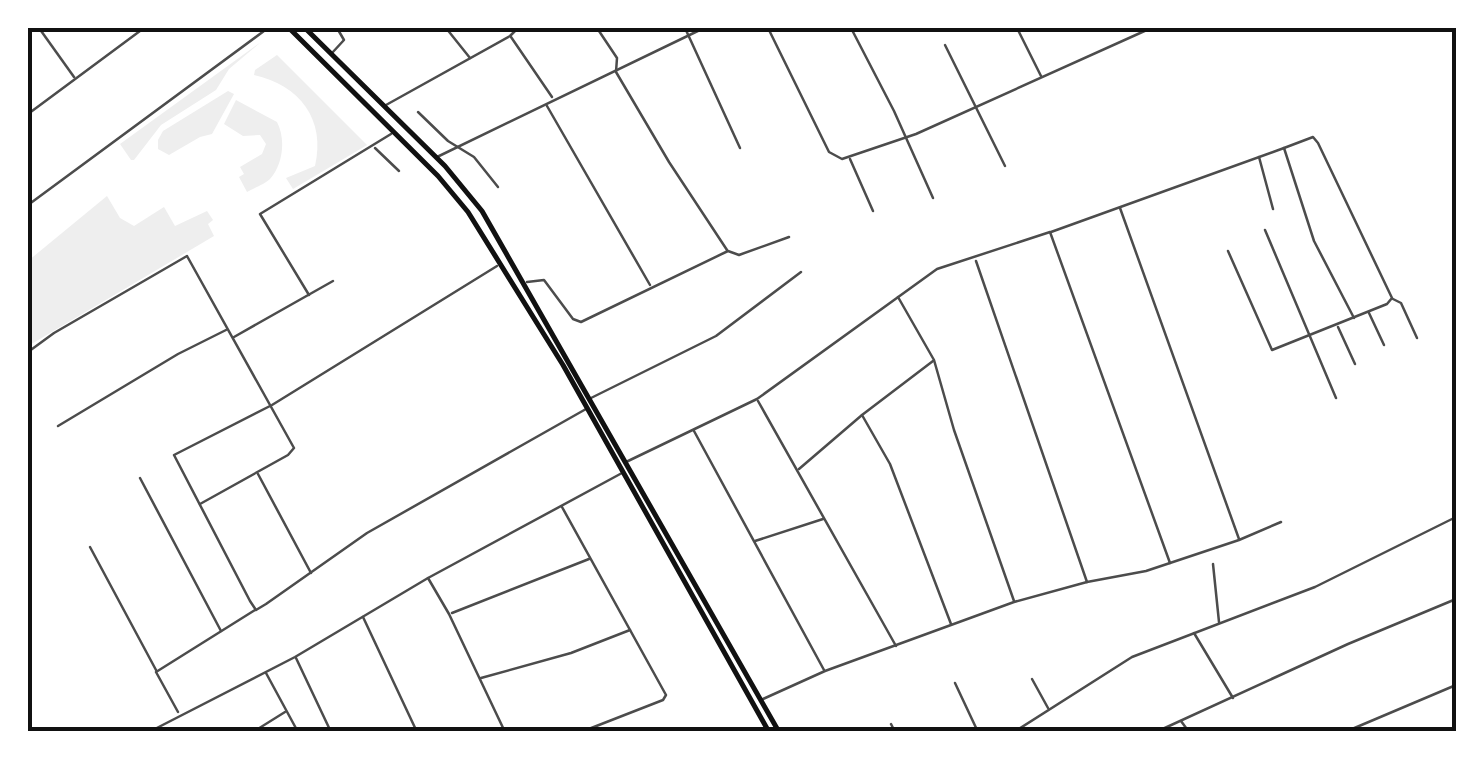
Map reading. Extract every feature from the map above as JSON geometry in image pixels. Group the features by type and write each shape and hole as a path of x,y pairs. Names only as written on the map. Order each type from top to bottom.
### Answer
{"highway":[{"path":"289,28 453,192 501,263 587,409 768,732"},
{"path":"305,28 436,157 482,211 779,732"},
{"path":"664,545 672,541"}],"street":[{"path":"39,28 74,79"},
{"path":"28,114 144,28"},
{"path":"28,205 268,28"},
{"path":"332,54 344,40 337,28"},
{"path":"446,28 470,58"},
{"path":"384,106 518,28"},
{"path":"596,28 617,58 616,72 669,162 728,251 738,254 788,236"},
{"path":"685,28 740,148"},
{"path":"436,157 704,28"},
{"path":"768,28 828,152 842,159 906,137 1149,29"},
{"path":"851,28 933,198"},
{"path":"1017,28 1042,77"},
{"path":"510,36 554,99"},
{"path":"945,45 1005,166"},
{"path":"546,105 651,287"},
{"path":"418,112 448,141 474,156 498,187"},
{"path":"310,294 260,214 394,132"},
{"path":"626,462 757,399 938,270 975,260 1308,137 1314,137 1318,143 1392,298 1400,302 1417,338"},
{"path":"374,147 399,171"},
{"path":"1284,148 1314,242 1354,318"},
{"path":"1258,156 1273,209"},
{"path":"850,158 874,211"},
{"path":"1120,207 1239,540"},
{"path":"1265,230 1336,398"},
{"path":"1050,232 1170,564"},
{"path":"524,283 544,280 573,320 580,322 728,251"},
{"path":"1228,251 1272,350 1337,326 1392,298"},
{"path":"28,352 187,256 294,448 199,504"},
{"path":"975,260 1087,582"},
{"path":"256,610 174,456 272,406 501,263"},
{"path":"590,398 716,336 801,272"},
{"path":"232,338 333,281"},
{"path":"898,295 934,360 1014,602"},
{"path":"1368,312 1384,345"},
{"path":"1337,326 1355,364"},
{"path":"58,426 178,354 228,330"},
{"path":"797,471 934,360"},
{"path":"757,399 896,646"},
{"path":"156,672 312,574 367,533 587,409"},
{"path":"862,415 890,464 951,624"},
{"path":"693,429 825,672"},
{"path":"257,473 312,574"},
{"path":"149,732 266,672 428,578 624,473"},
{"path":"140,478 221,632"},
{"path":"562,505 665,693 665,698 581,732"},
{"path":"1014,732 1132,657 1315,587 1456,517"},
{"path":"753,541 824,518"},
{"path":"762,700 825,672 1014,602 1170,564 1281,522"},
{"path":"90,547 180,715"},
{"path":"450,614 590,558"},
{"path":"1213,564 1219,622"},
{"path":"428,578 450,614 505,732"},
{"path":"1156,732 1456,599"},
{"path":"362,616 417,732"},
{"path":"480,678 571,653 632,629"},
{"path":"1194,632 1233,698"},
{"path":"295,656 331,732"},
{"path":"266,672 298,732"},
{"path":"1032,679 1049,711"},
{"path":"955,683 978,732"},
{"path":"1345,732 1456,685"},
{"path":"254,732 287,711"},
{"path":"1181,722 1189,732"},
{"path":"891,724 896,732"},
{"path":"1027,725 1030,732"}],"shaded area":[{"path":"261,42 229,69 216,90 161,125 131,160 120,144"},
{"path":"277,55 367,145 293,189 286,178 315,166 317,134 306,107 296,96 254,75 255,70"},
{"path":"228,91 234,94 212,134 169,155 158,149 163,131"},
{"path":"236,100 277,122 282,136 274,173 268,181 247,192 239,177 244,174 240,167 262,154 266,144 260,135 243,136 224,124"},
{"path":"107,196 120,218 134,226 164,207 175,226 207,211 213,220 208,224 214,236 28,346 28,261"}]}
